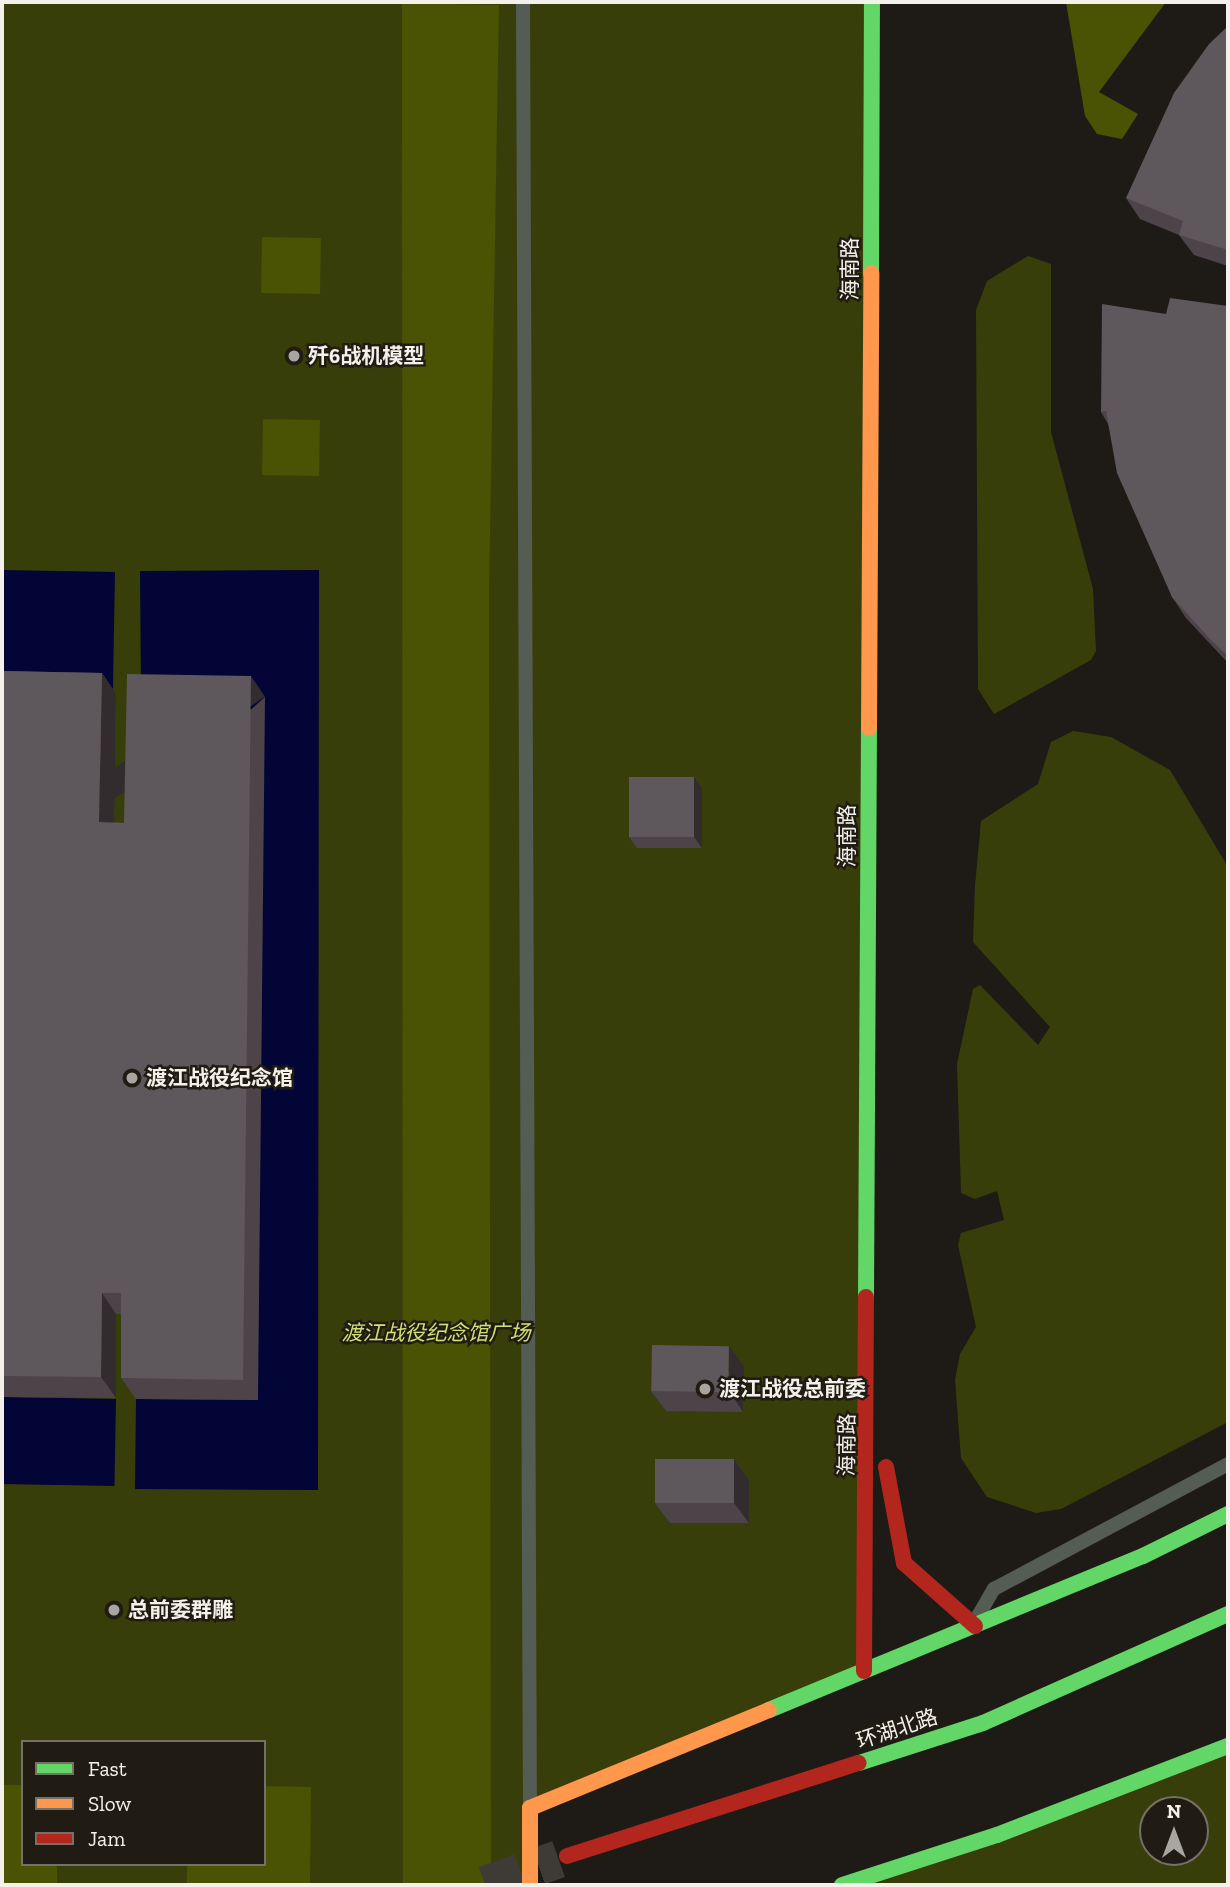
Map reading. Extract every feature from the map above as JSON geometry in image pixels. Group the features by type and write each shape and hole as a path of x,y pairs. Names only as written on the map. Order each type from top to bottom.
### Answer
{"street":[{"name":"海南路","path":"864,1671 870,1336 872,2"},
{"path":"870,1336 899,1553 922,1583 975,1626"},
{"path":"530,1885 530,1808 975,1626 1228,1514"},
{"name":"环湖北路","path":"567,1856 983,1723 1228,1614"},
{"path":"842,1885 997,1835 1228,1746"}],"lane":[{"path":"523,2 530,1808"},
{"path":"975,1626 994,1588 1228,1464"}],"green space":[{"name":"渡江战役纪念馆广场","path":"2,2 872,2 864,1671 530,1808 530,1885 2,1885"},
{"path":"1066,2 1166,2 1099,92 1138,114 1122,139 1097,134 1085,116"},
{"path":"402,3 499,5 489,594 491,1885 403,1885"},
{"path":"262,237 321,238 320,294 261,293"},
{"path":"1028,256 1051,264 1051,432 1093,589 1096,651 1091,660 994,714 978,689 976,310 987,281"},
{"path":"263,419 320,420 319,476 262,475"},
{"path":"1073,731 1111,737 1170,770 1228,867 1228,1422 1061,1509 1036,1513 987,1497 961,1458 955,1380 960,1354 976,1327 958,1245 961,1233 1004,1220 997,1191 975,1199 961,1193 957,1064 973,989 980,985 1038,1045 1050,1027 973,942 975,886 981,821 1038,784 1051,742"},
{"path":"1228,1746 1228,1885 842,1885"},
{"path":"2,1785 21,1785 21,1866 57,1866 57,1885 2,1885"},
{"path":"266,1786 311,1787 310,1885 187,1885 187,1866 266,1866"}],"shaded area":[{"path":"2,570 115,572 113,693 2,691"},
{"path":"319,570 318,1490 135,1489 136,1399 258,1400 141,695 140,571"},
{"path":"2,1397 116,1399 114,1486 2,1484"}],"building":[{"path":"1228,26 1228,250 1179,235 1183,221 1126,198 1174,93 1209,44"},
{"path":"1170,298 1228,306 1228,656 1172,597 1117,473 1106,411 1101,412 1102,304 1166,314"},
{"name":"渡江战役纪念馆","path":"2,671 102,673 99,822 124,823 127,674 251,676 243,1380 121,1378 121,1293 102,1293 101,1377 2,1376"},
{"path":"629,777 694,777 694,837 629,837"},
{"path":"652,1345 729,1346 728,1392 651,1391"},
{"path":"655,1459 734,1459 734,1503 655,1503"}],"tunnel":[{"path":"485,1885 559,1859"}],"traffic: fast":[{"path":"871,273 872,2"},
{"path":"866,1297 869,728"},
{"path":"769,1710 1143,1556 1228,1514"},
{"path":"859,1763 983,1723 1228,1614"},
{"path":"842,1885 997,1835 1228,1746"}],"traffic: slow":[{"path":"869,728 871,273"},
{"path":"530,1885 530,1808 769,1710"}],"traffic: jam":[{"path":"864,1671 866,1297"},
{"path":"886,1467 904,1563 975,1626"},
{"path":"567,1856 859,1763"}],"place":[{"name":"歼6战机模型","path":"294,356"},
{"name":"渡江战役纪念馆","path":"132,1078"},
{"name":"渡江战役总前委","path":"705,1389"},
{"name":"总前委群雕","path":"114,1610"}]}
